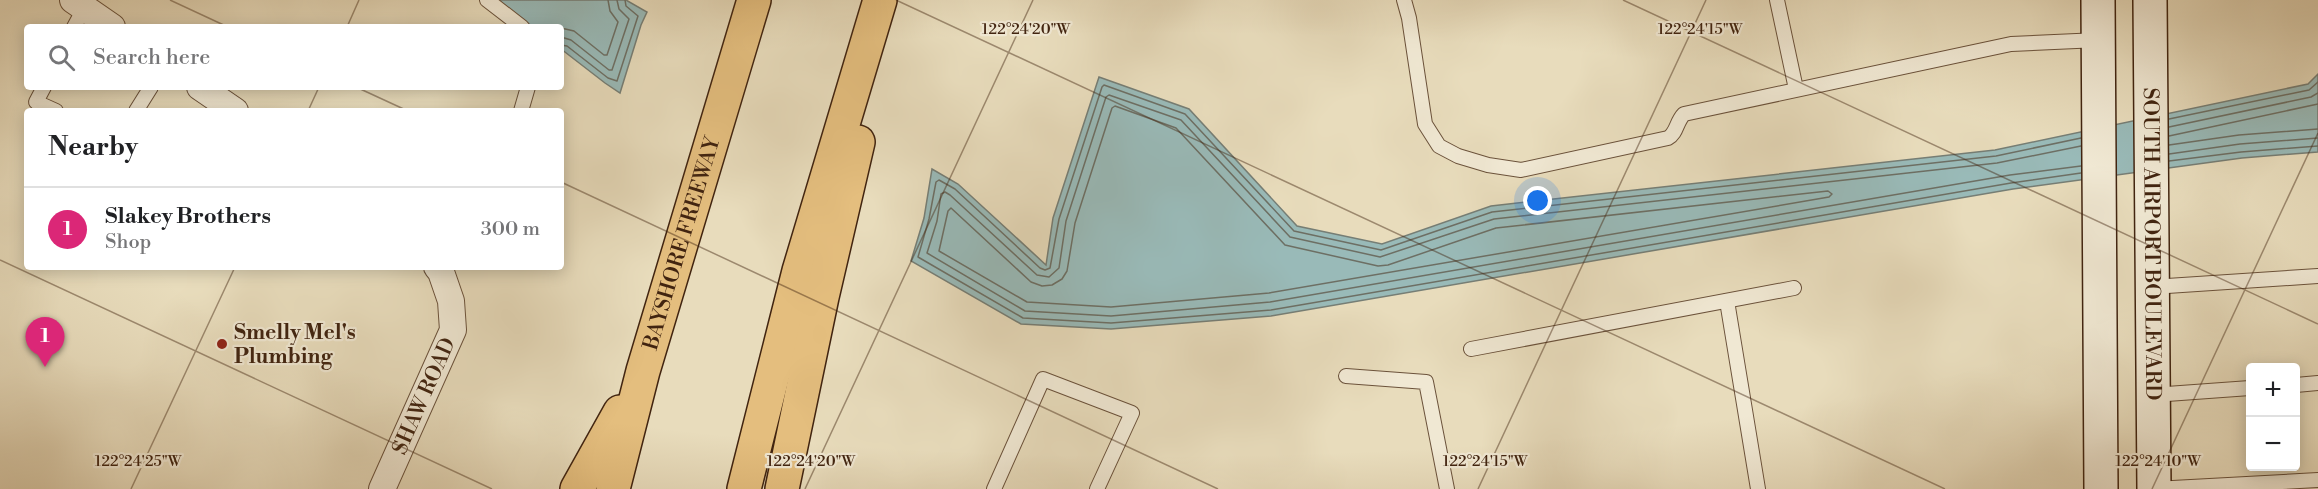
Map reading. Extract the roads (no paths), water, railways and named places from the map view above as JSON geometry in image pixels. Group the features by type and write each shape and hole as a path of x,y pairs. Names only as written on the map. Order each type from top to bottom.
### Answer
{"highway":[{"name":"BAYSHORE FREEWAY","path":"614,489 643,371 754,0"},
{"path":"744,489 799,271 880,0"},
{"path":"782,489 822,297 893,0"},
{"path":"577,489 643,371"}],"street":[{"path":"2098,0 2102,489"},
{"name":"SOUTH AIRPORT BOULEVARD","path":"2150,0 2154,489"},
{"path":"81,9 107,24"},
{"path":"204,90 231,108"},
{"name":"SHAW ROAD","path":"382,489 453,330 451,301 441,270"}],"lane":[{"path":"488,0 518,24"},
{"path":"1404,0 1425,124 1439,146 1458,156 1488,165 1521,170 1668,138 1673,135 1684,114 2012,44 2099,40"},
{"path":"1777,0 1796,89"},
{"path":"42,90 36,102 50,108"},
{"path":"138,108 149,90"},
{"path":"522,108 527,90"},
{"path":"2152,286 2318,276"},
{"path":"1471,350 1794,288"},
{"path":"1727,301 1758,489"},
{"path":"1346,376 1426,382 1447,489"},
{"path":"994,489 1042,379 1132,413 1097,489"},
{"path":"2300,385 2318,383"},
{"path":"2153,395 2246,388"},
{"path":"2154,489 2318,480"}],"water":[{"path":"498,0 626,0 647,12 620,93 564,51 564,24 529,24"},
{"path":"2318,74 2318,152 2242,158 2013,189 1271,316 1111,329 1021,324 911,261 924,218 932,169 958,184 1046,265 1053,218 1099,77 1189,109 1297,226 1382,244 1491,206 1995,150 2308,84"}],"place":[{"name":"Smelly Mel's Plumbing","path":"222,344"},
{"name":"Slakey Brothers","path":"45,367"}]}
